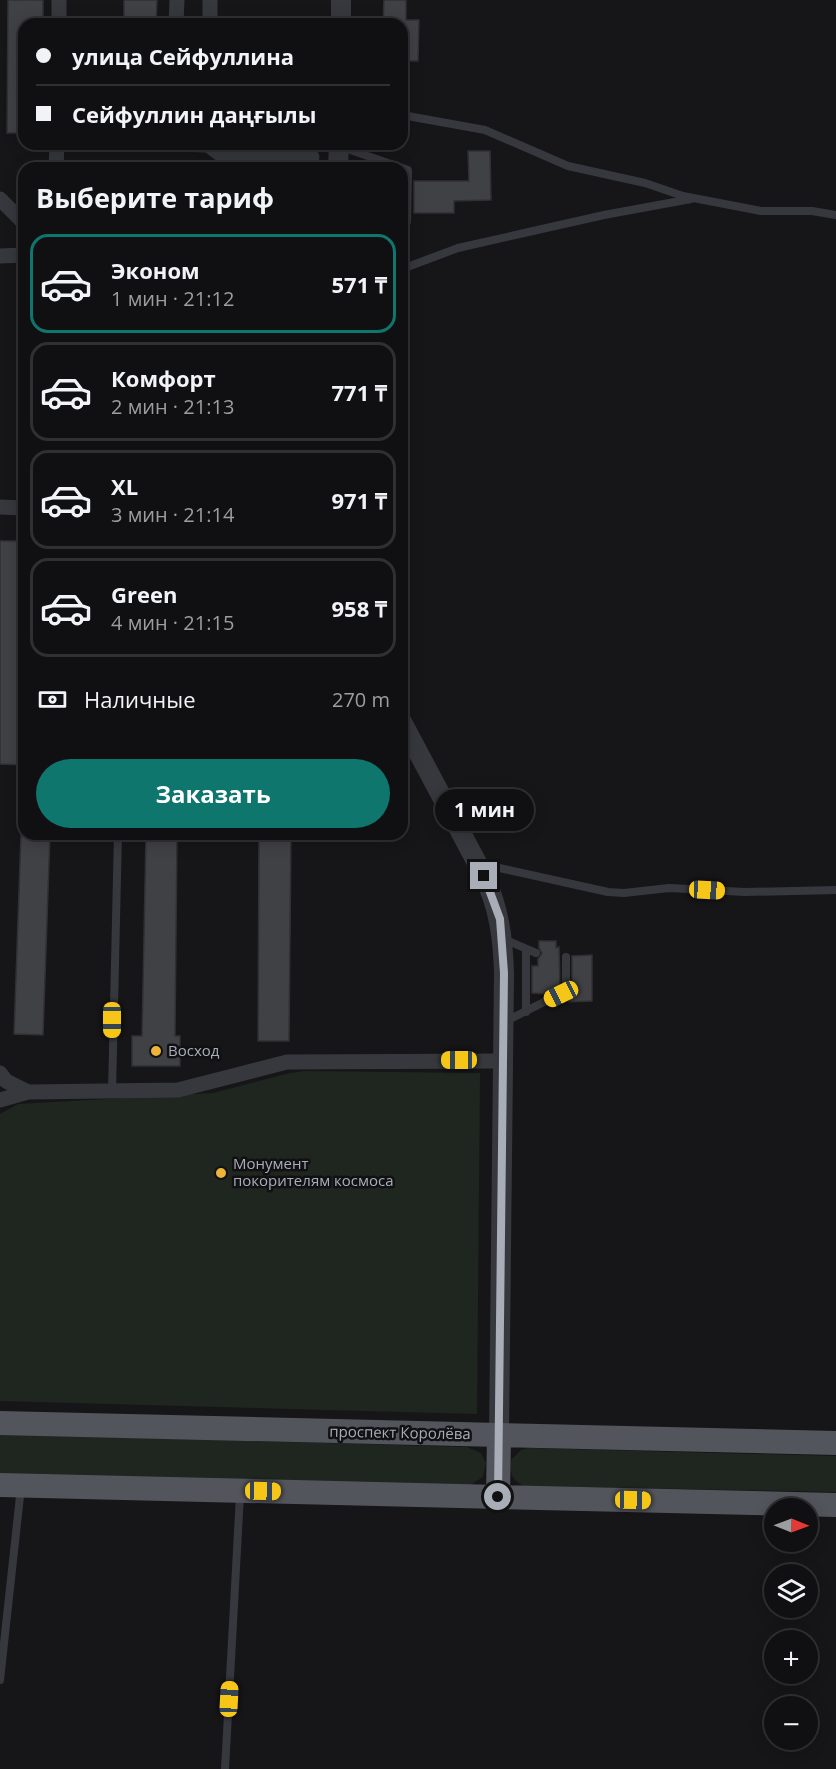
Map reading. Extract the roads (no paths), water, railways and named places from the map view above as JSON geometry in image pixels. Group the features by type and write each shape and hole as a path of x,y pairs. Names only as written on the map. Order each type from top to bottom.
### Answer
{"main road":[{"name":"проспект Королёва","path":"0,1423 836,1443"},
{"path":"498,1497 499,1435"},
{"path":"10,1485 836,1505"}],"street":[{"path":"59,0 59,18"},
{"path":"176,18 177,0"},
{"path":"210,0 210,18"},
{"path":"341,0 341,18"},
{"path":"214,150 220,154 312,156"},
{"path":"0,199 18,217"},
{"path":"0,256 18,255"},
{"path":"0,507 18,508"},
{"path":"408,733 495,899 503,939 499,1435"},
{"path":"0,1100 28,1092 178,1090 287,1062 503,1061"},
{"path":"0,1073 6,1081 28,1092"}],"lane":[{"path":"408,116 485,130 568,166 645,183 695,198 760,211 836,215"},
{"path":"353,150 386,162"},
{"path":"408,267 458,248 604,215 695,198"},
{"path":"112,1092 118,840"},
{"path":"477,863 608,892 624,893 669,888 745,892 836,890"},
{"path":"503,939 536,953"},
{"path":"526,949 526,1012"},
{"path":"504,1023 566,990 567,957"},
{"path":"0,1680 10,1485"},
{"path":"225,1769 240,1490"}],"place":[{"name":"Восход","path":"156,1051"},
{"name":"Монумент покорителям космоса","path":"221,1173"}]}
